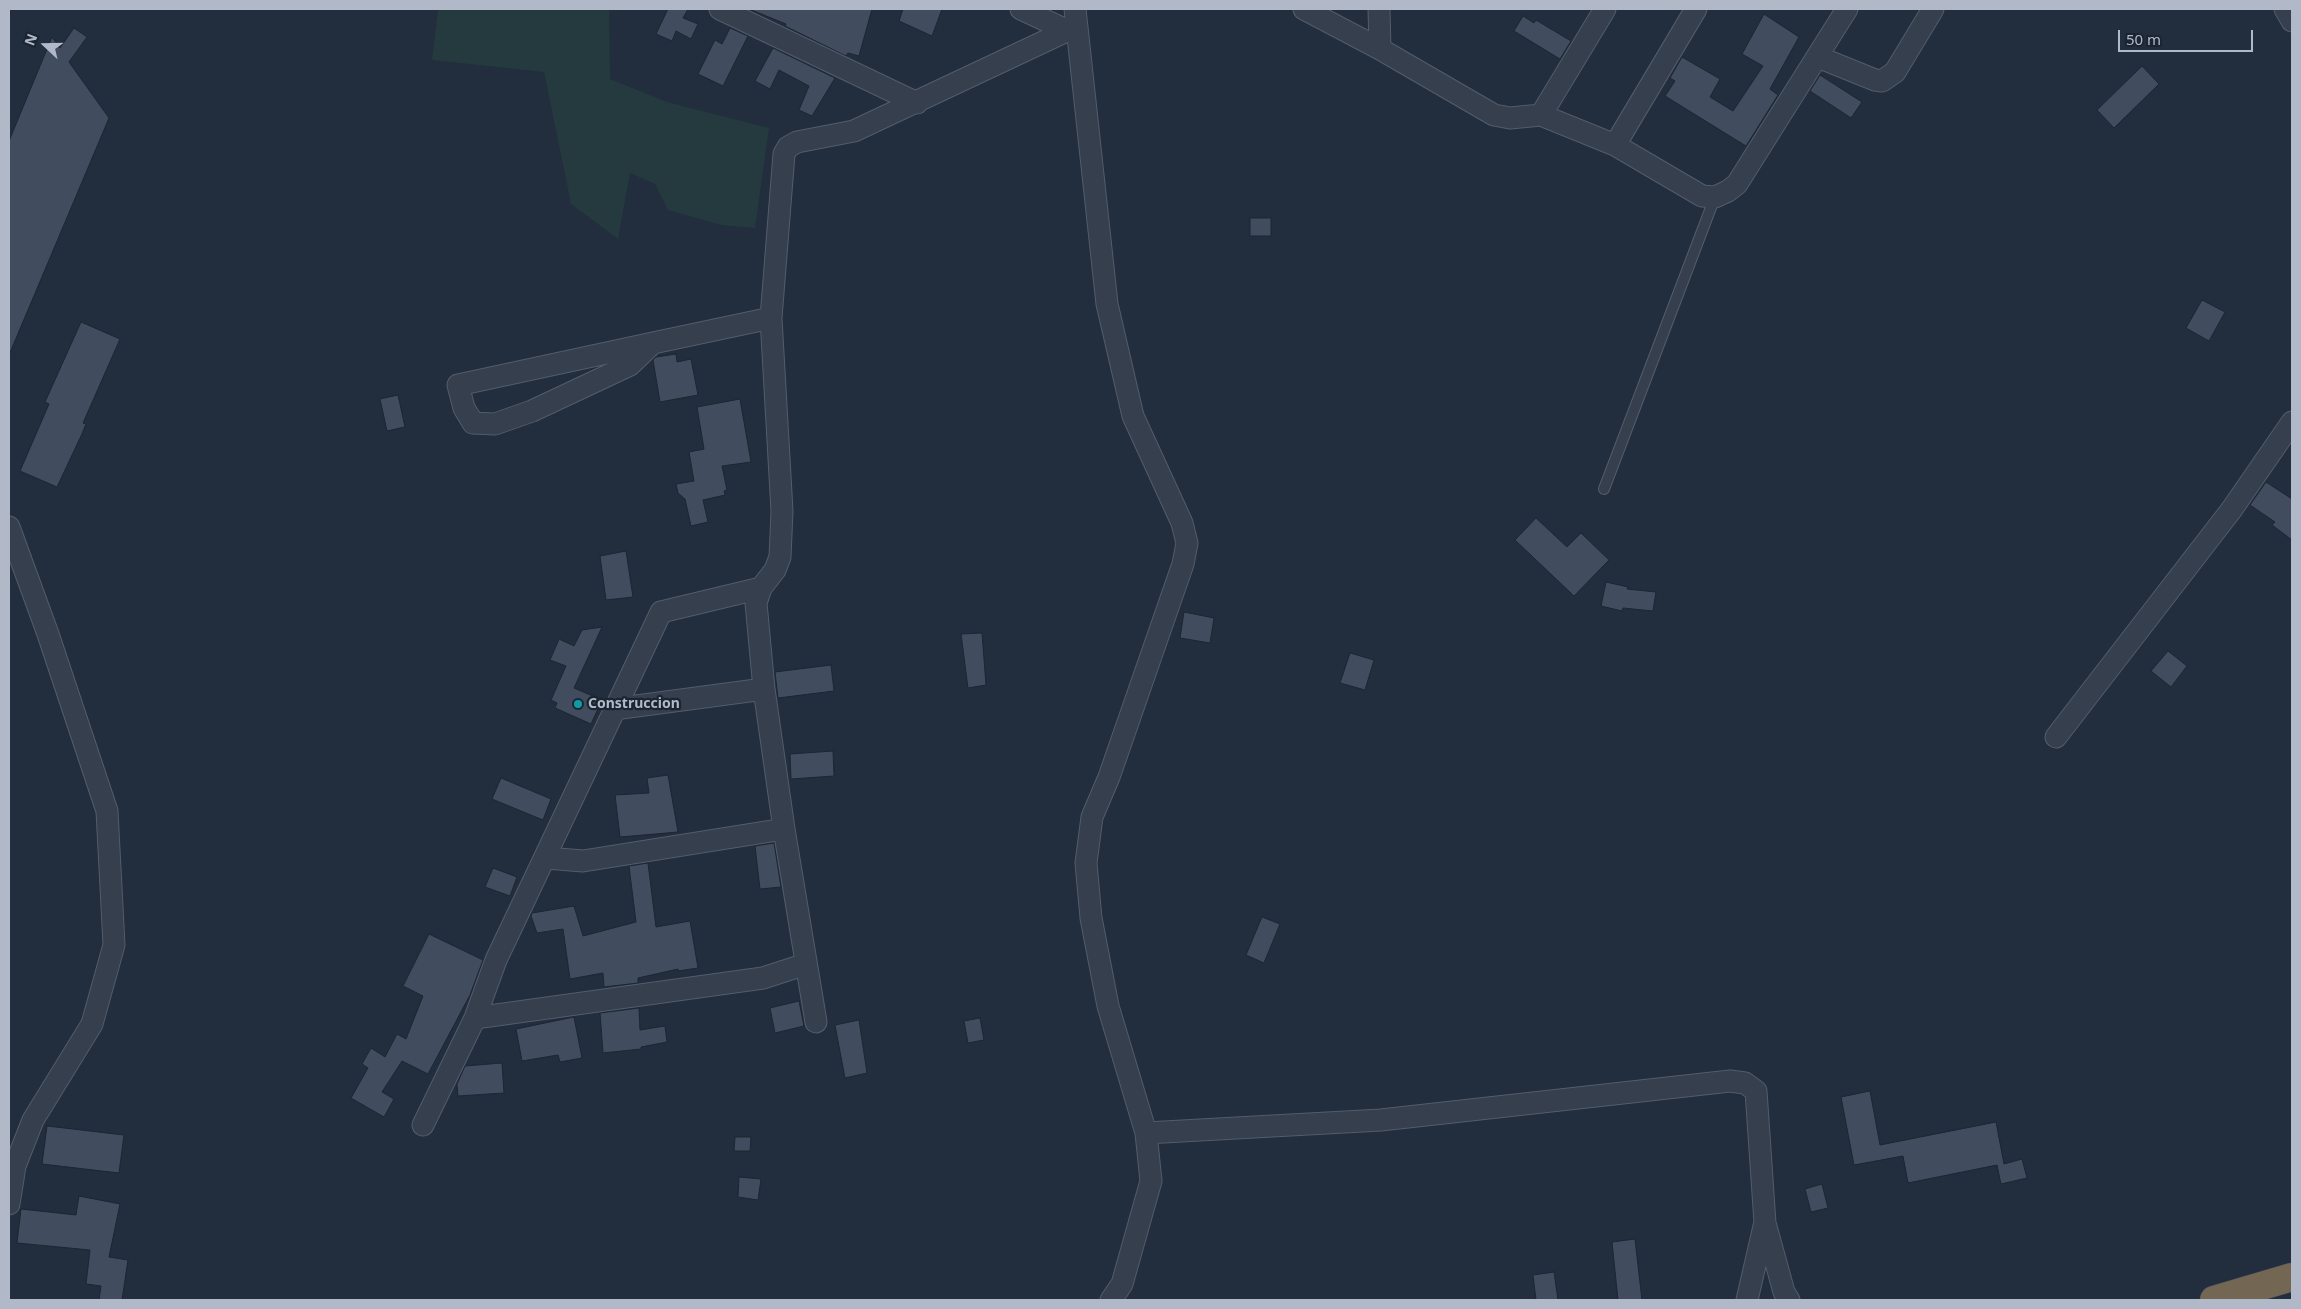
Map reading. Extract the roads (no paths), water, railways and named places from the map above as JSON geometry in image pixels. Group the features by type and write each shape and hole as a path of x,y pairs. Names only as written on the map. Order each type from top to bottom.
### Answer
{"highway":[{"path":"2214,1300 2292,1277"}],"street":[{"path":"720,9 917,103"},
{"path":"1021,9 1072,22"},
{"path":"1304,9 1380,48 1494,115 1510,118 1541,115 1615,145 1702,196 1715,197 1728,192 1737,184 1847,9"},
{"path":"1379,9 1380,48"},
{"path":"1541,115 1605,9"},
{"path":"1615,145 1696,9"},
{"path":"1818,57 1874,80 1882,81 1895,72 1933,9"},
{"path":"2285,9 2292,21"},
{"path":"816,1022 784,828 764,689 756,603 761,588 776,570 780,557 782,510 771,318 784,154 788,147 797,142 854,131 917,103 1072,22"},
{"path":"1072,22 1107,304 1133,416 1182,522 1187,543 1177,583 1109,777 1092,817 1086,863 1091,918 1108,1006 1146,1133 1151,1181 1122,1284 1111,1300"},
{"path":"653,343 630,364 539,408 495,424 473,423 464,408 458,385 653,343 771,318"},
{"path":"2056,737 2232,509 2292,422"},
{"path":"9,527 48,634 107,811 114,945 92,1024 33,1120 15,1166 9,1204"},
{"path":"423,1125 475,1018 496,960 661,612 761,588"},
{"path":"614,709 764,689"},
{"path":"546,858 583,861 784,828"},
{"path":"475,1018 763,978 806,964"},
{"path":"1146,1133 1381,1120 1730,1081 1744,1083 1756,1091 1765,1223 1784,1292 1789,1300"},
{"path":"1746,1300 1765,1223"}],"lane":[{"path":"1604,489 1715,197"}],"place":[{"name":"Construccion","path":"578,704"}]}
